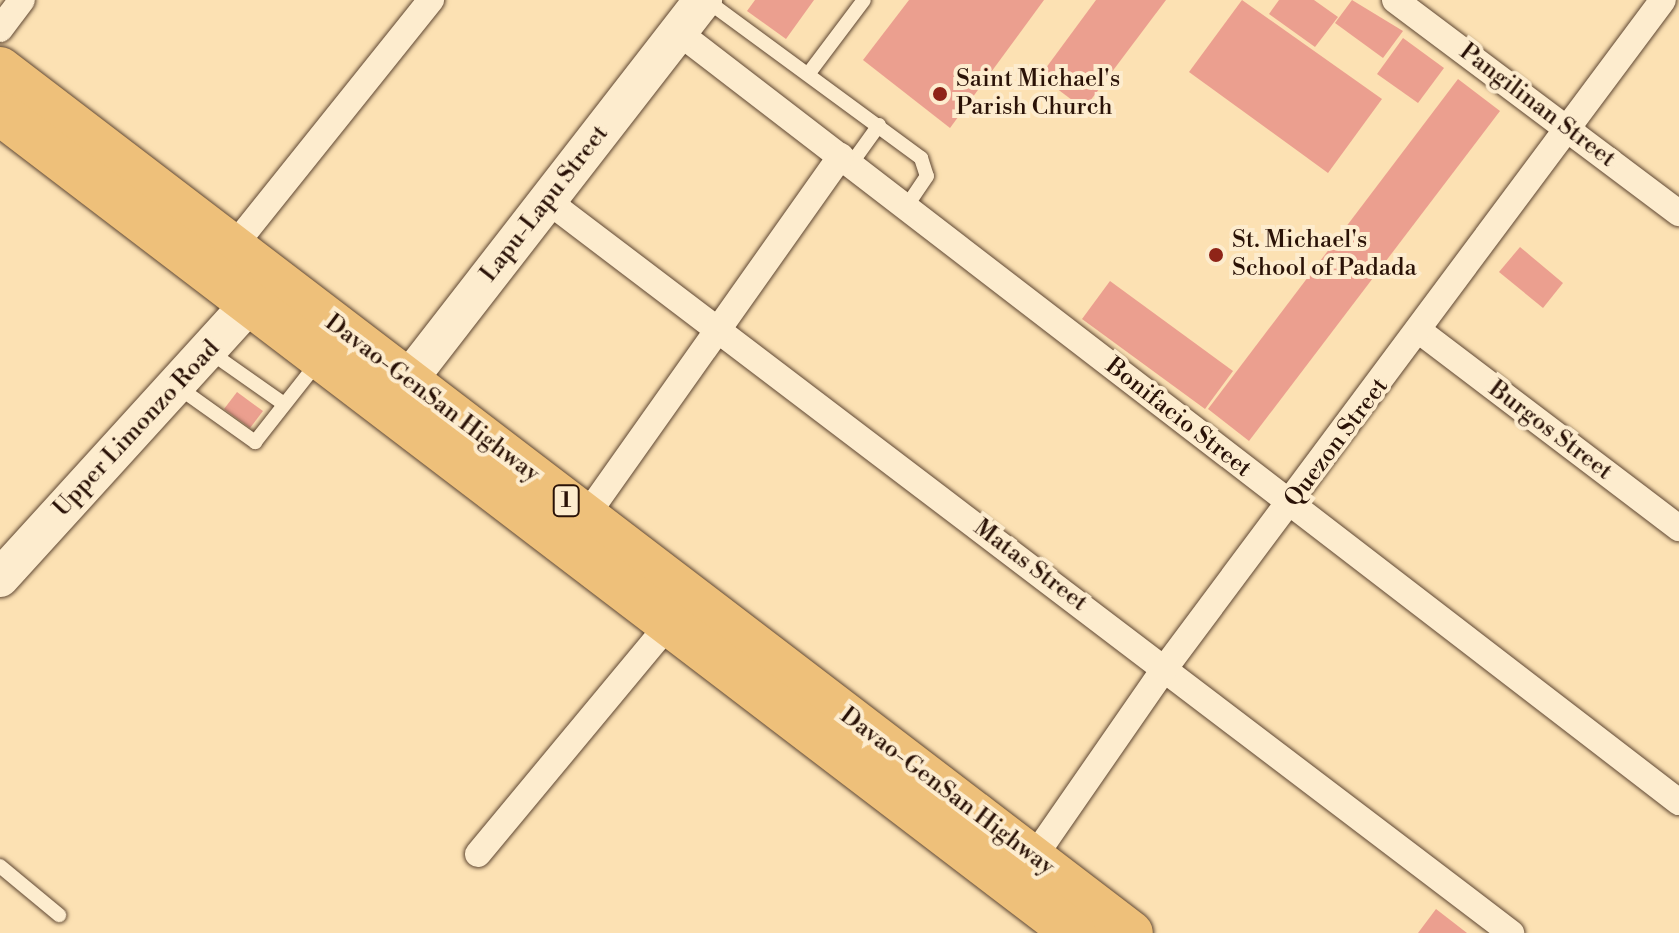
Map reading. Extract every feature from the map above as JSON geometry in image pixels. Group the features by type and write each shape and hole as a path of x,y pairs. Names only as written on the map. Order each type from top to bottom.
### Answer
{"highway":[{"name":"Davao-GenSan Highway","path":"0,69 233,247 261,292 321,358 397,394 586,516 1023,872 1074,933"},
{"name":"Davao-GenSan Highway","path":"0,113 261,292 397,394 669,624 1023,872 1131,933"}],"street":[{"path":"0,29 22,0"},
{"path":"233,247 431,0"},
{"name":"Lapu-Lapu Street","path":"397,394 704,0"},
{"name":"Pangilinan Street","path":"1395,0 1679,213"},
{"name":"Quezon Street","path":"1023,872 1165,668 1422,333 1663,0"},
{"name":"Bonifacio Street","path":"678,32 1289,506 1679,802"},
{"path":"586,516 717,326 846,160"},
{"name":"Matas Street","path":"548,201 717,326 1511,933"},
{"name":"Upper Limonzo Road","path":"0,578 210,352 261,292"},
{"name":"Burgos Street","path":"1422,333 1679,528"},
{"path":"478,854 669,624"}],"lane":[{"path":"704,0 809,73 926,163 927,176 906,207"},
{"path":"809,73 864,0"},
{"path":"846,160 879,125"},
{"path":"210,352 284,404"},
{"path":"178,387 255,442 321,358"},
{"path":"0,866 59,915"}],"building":[{"path":"755,0 814,0 786,39 747,11"},
{"name":"Saint Michael's Parish Church","path":"909,0 1044,0 950,128 863,60"},
{"path":"1096,0 1166,0 1084,109 1040,76"},
{"path":"1242,0 1382,99 1328,173 1189,72"},
{"path":"1279,0 1314,0 1338,17 1315,47 1269,14"},
{"path":"1352,0 1403,31 1383,58 1335,23"},
{"path":"1403,38 1444,68 1418,103 1377,74"},
{"path":"1458,79 1500,111 1249,441 1208,409"},
{"path":"1520,247 1563,283 1543,308 1499,272"},
{"path":"1110,281 1233,371 1205,409 1082,319"},
{"path":"237,392 263,411 250,428 224,409"},
{"path":"1436,909 1467,933 1418,933"}],"place":[{"name":"Saint Michael's Parish Church","path":"940,94"},
{"name":"St. Michael's School of Padada","path":"1216,255"}]}
